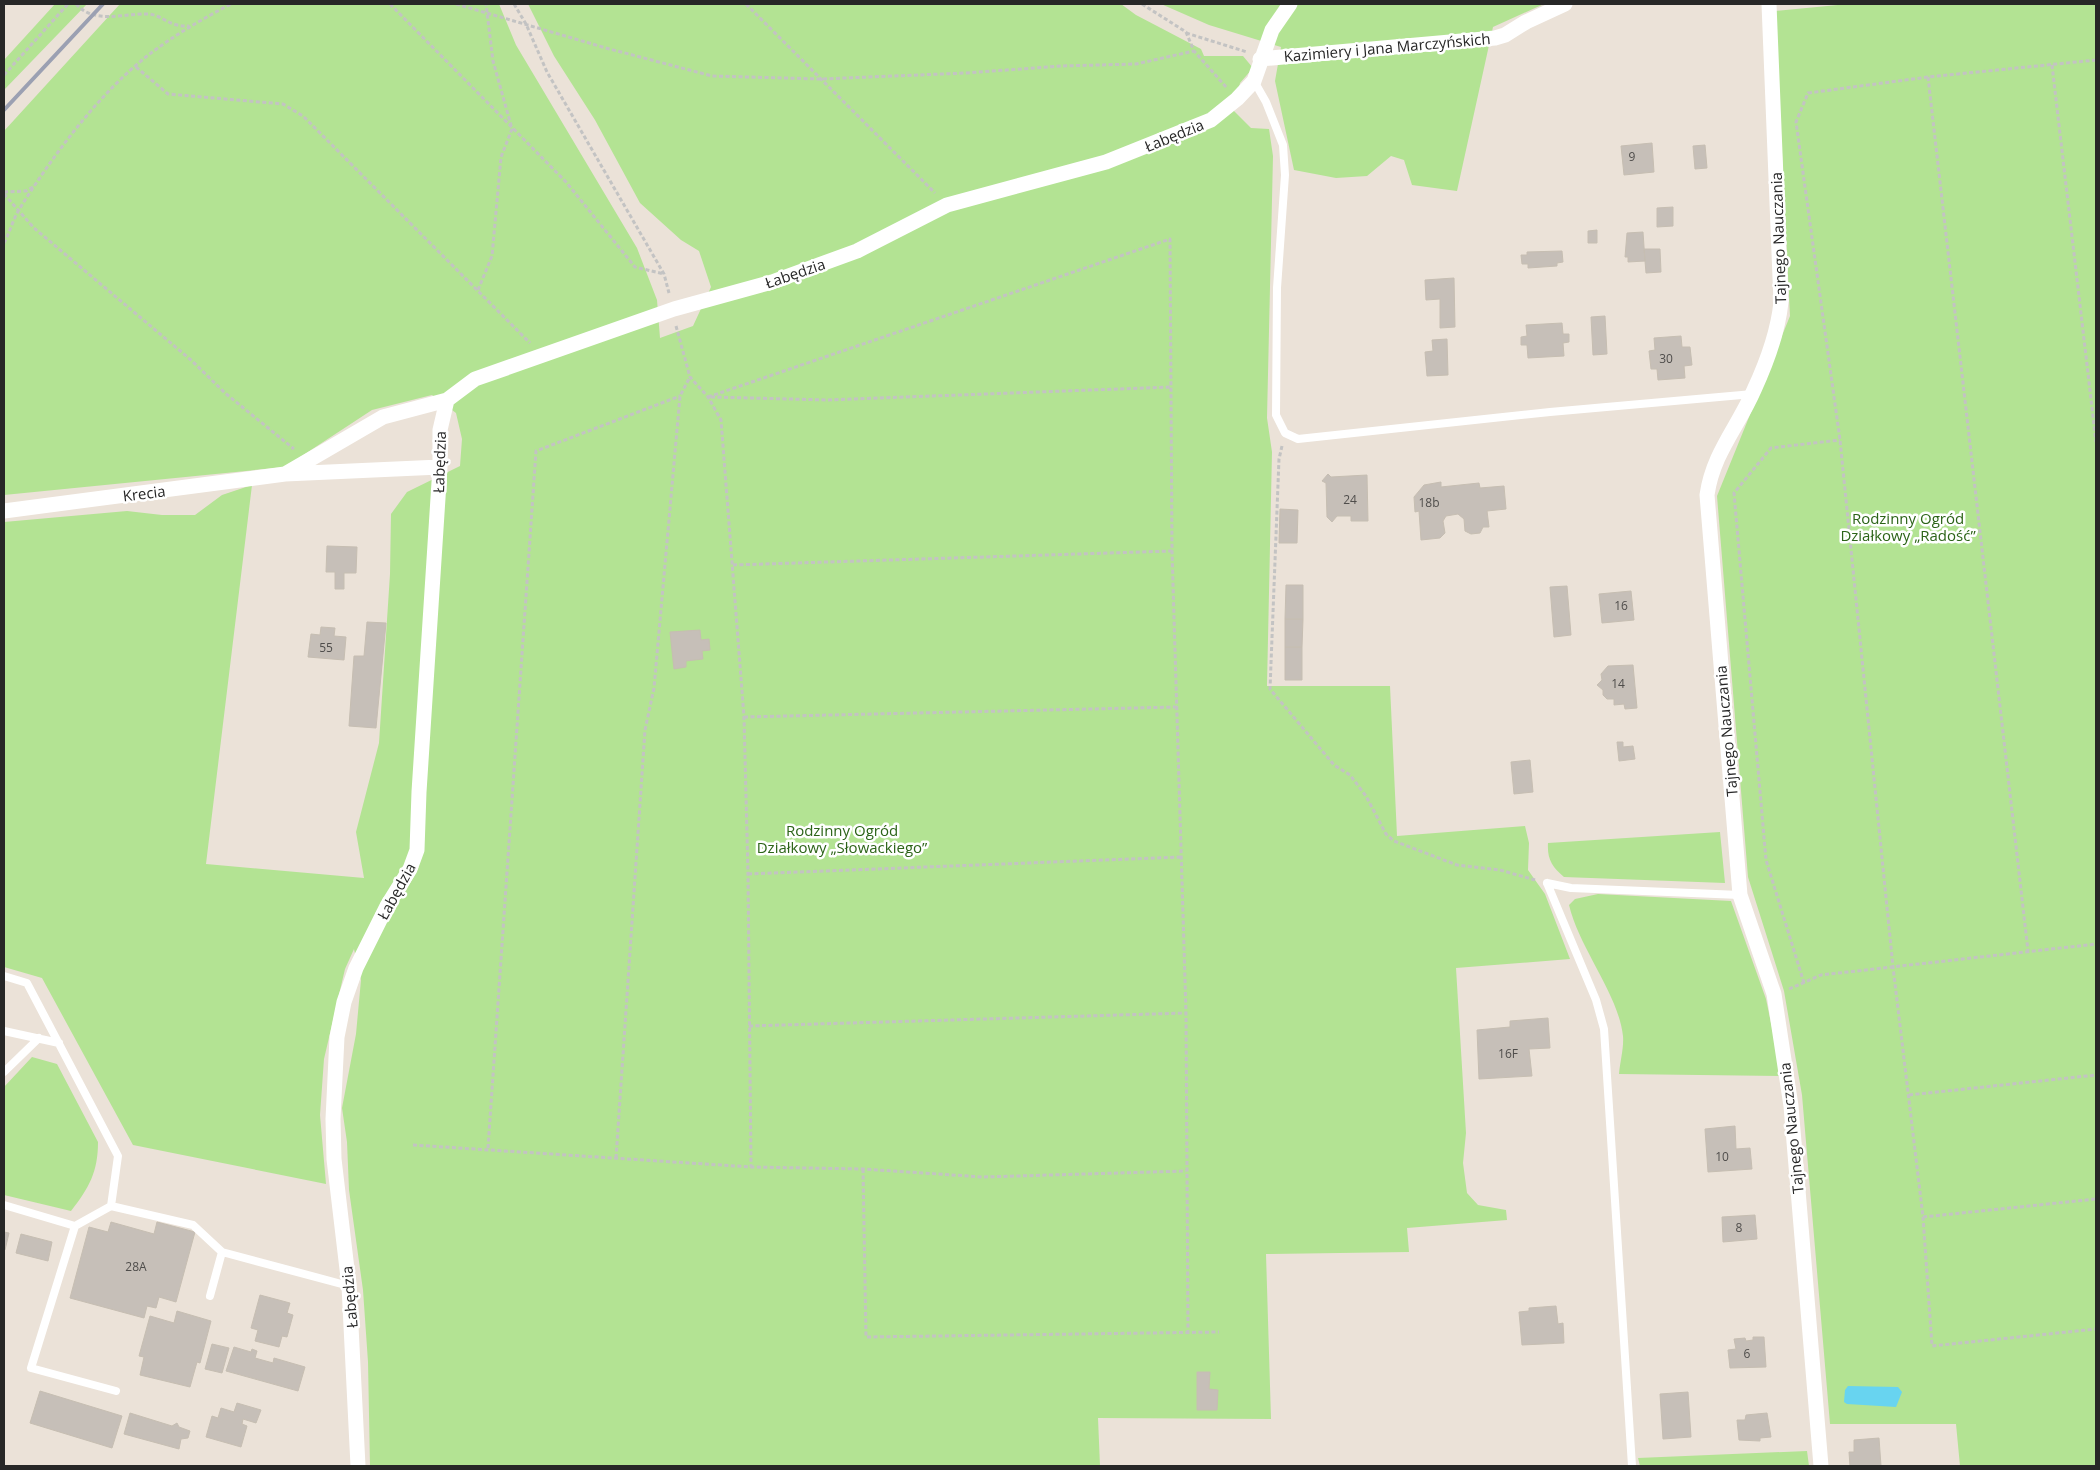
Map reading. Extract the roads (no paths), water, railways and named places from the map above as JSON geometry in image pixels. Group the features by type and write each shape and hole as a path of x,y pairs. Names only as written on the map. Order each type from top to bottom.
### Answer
{"street":[{"name":"Łabędzia","path":"358,1466 349,1286 334,1159 333,1119 337,1037 344,1002 356,968 387,906 410,869 417,850 440,467 440,430 447,400 475,379 545,356 674,309 772,282 857,251 947,205 1106,162 1211,120 1237,99 1254,81 1260,59 1272,30 1290,4"},
{"name":"Kazimiery i Jana Marczyńskich","path":"1260,59 1495,38 1565,4"},
{"name":"Tajnego Nauczania","path":"1769,4 1781,302 1774,338 1752,394 1714,462 1706,494 1740,895 1774,994 1792,1106 1821,1466"},
{"name":"Krecia","path":"285,474 383,417 447,400"},
{"name":"Krecia","path":"4,511 285,474 440,467"}],"lane":[{"path":"1254,81 1266,102 1283,145 1285,176 1277,288 1276,415 1285,434 1298,439 1550,412 1752,394"},
{"path":"1632,1466 1604,1029 1596,1000 1547,883 1571,888 1740,895"},
{"path":"4,976 27,983 118,1156 111,1206"},
{"path":"4,1030 59,1043"},
{"path":"4,1072 39,1038"},
{"path":"4,1205 75,1226"},
{"path":"116,1391 31,1368 75,1226 111,1206 192,1225 222,1252 349,1286"},
{"path":"210,1296 222,1252"}],"water":[{"path":"1848,1386 1898,1387 1902,1392 1896,1407 1847,1404 1844,1402 1845,1390"}],"railway":[{"path":"4,110 103,4"}],"park label":[{"name":"Rodzinny Ogród Działkowy „Radość”","path":"1908,526"},
{"name":"Rodzinny Ogród Działkowy „Słowackiego”","path":"842,838"}]}
